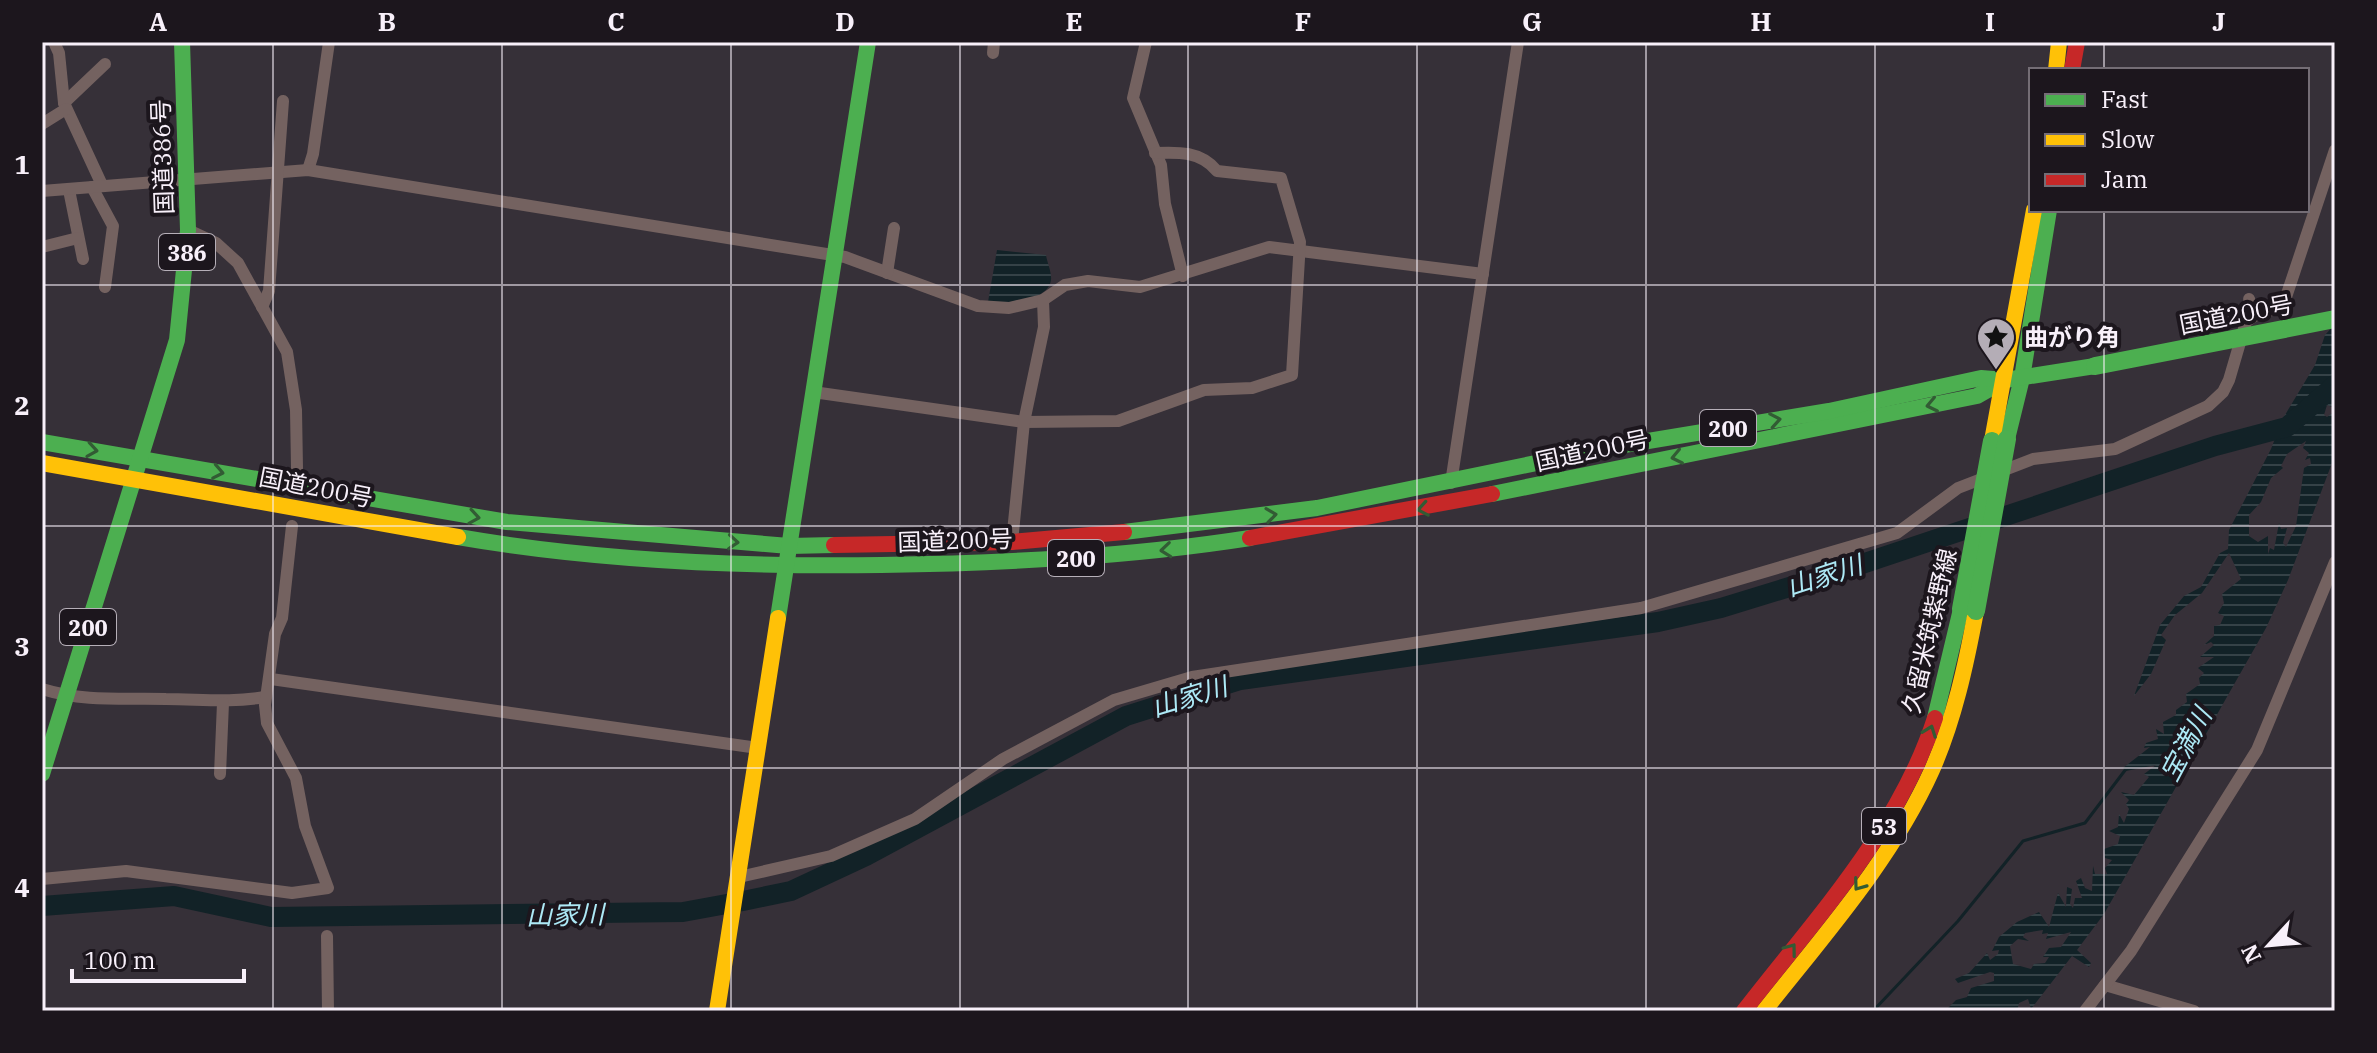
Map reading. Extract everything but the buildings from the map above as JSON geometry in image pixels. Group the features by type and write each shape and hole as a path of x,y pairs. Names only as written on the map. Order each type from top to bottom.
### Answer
{"main road":[{"name":"国道386号","path":"142,457 177,340 188,230 189,179 182,42"},
{"path":"717,1011 868,42"},
{"path":"2056,68 2059,42"},
{"path":"2072,68 2077,42"},
{"name":"久留米筑紫野線","path":"2013,379 2034,212"},
{"name":"久留米筑紫野線","path":"1764,1011 1899,830 1932,771 1964,677 1969,610 2000,440 2049,212"},
{"name":"国道200号","path":"42,442 507,522 789,546 1012,542 1176,528 1317,508 1451,483 1624,445 1829,411 1981,378 2013,379 2095,366 2335,319"},
{"name":"国道200号","path":"134,479 505,545 630,558 785,566 1028,562 1173,550 1320,528 1977,396 2013,379"},
{"name":"200","path":"42,774 142,457"},
{"name":"200","path":"42,463 134,479"},
{"name":"久留米筑紫野線","path":"1744,1011 1886,822 1916,767 1969,610"}],"street":[{"path":"54,42 59,53 65,106 113,226 105,287"},
{"path":"308,170 329,42"},
{"path":"1146,42 1133,98 1155,153 1183,276"},
{"path":"1451,483 1518,42"},
{"path":"42,124 65,106 105,64"},
{"path":"262,307 269,291 283,101"},
{"path":"739,877 831,856 915,819 1003,759 1125,696 1192,677 1641,608 1897,533 1958,488 2033,459 2115,449 2208,406 2223,392 2246,322 2283,306 2335,150"},
{"path":"813,392 1024,422 1118,421 1204,390 1252,388 1292,375 1300,250 1281,178 1217,171 1210,162 1185,152 1155,153"},
{"path":"42,191 308,170 835,256 978,306 1009,308 1043,300 1056,289 1076,283 1140,287 1269,247 1483,274"},
{"path":"69,190 83,259"},
{"path":"887,273 894,228"},
{"path":"188,230 216,243 238,263 287,352 292,375 297,468"},
{"path":"42,247 78,238"},
{"path":"2249,299 2254,316"},
{"path":"1012,542 1024,422 1044,327 1043,300"},
{"path":"42,879 126,871 292,893 328,888 305,826 296,778 267,723 265,697 271,679 292,526"},
{"path":"2085,1011 2131,951 2257,750 2335,562"},
{"path":"271,679 758,748"},
{"path":"42,689 66,696 108,701 163,699 223,703 265,697"},
{"path":"220,774 223,703"},
{"path":"327,936 328,1011"},
{"path":"2105,985 2194,1011"},
{"path":"2141,996 2141,1011"}],"water":[{"path":"997,250 1046,255 1051,277 1048,287 1042,293 1024,300 988,302"},
{"name":"宝満川","path":"2335,324 2335,399 2332,407 2327,405 2324,415 2327,417 2335,411 2335,455 2288,580 2266,628 2104,914 2077,950 2091,963 2089,967 2072,956 2031,1009 2028,999 2019,1003 2017,1011 1945,1011 1956,1000 1967,997 1971,988 1994,981 1994,973 1990,972 1958,983 1955,979 1969,973 1987,953 1990,960 1998,954 1999,950 1992,951 1999,937 2017,922 2039,912 2049,927 2058,893 2066,907 2067,887 2072,889 2070,904 2073,908 2075,898 2082,898 2076,881 2081,878 2085,888 2092,891 2093,866 2095,874 2107,874 2105,868 2112,860 2105,858 2104,849 2118,844 2120,836 2109,831 2118,827 2119,814 2124,823 2129,809 2126,804 2129,800 2121,792 2134,795 2149,777 2144,774 2156,765 2126,771 2123,768 2150,747 2144,748 2146,743 2158,739 2156,729 2164,734 2163,722 2176,715 2176,710 2187,702 2186,694 2200,684 2199,678 2204,673 2198,668 2214,657 2200,657 2214,645 2211,642 2204,645 2214,636 2214,626 2220,625 2224,616 2218,613 2224,603 2222,594 2241,579 2229,553 2202,593 2175,615 2161,635 2166,640 2151,674 2134,696 2160,625 2184,596 2201,587 2220,553 2228,549 2229,530 2271,449 2282,420 2315,365 2325,335","holes":["2306,441 2303,448 2309,453 2305,460 2310,458 2311,464 2304,468 2296,526 2286,547 2283,543 2287,528 2281,529 2279,523 2274,550 2270,548 2268,554 2268,536 2258,542 2249,536 2249,515 2261,502 2271,478 2283,468 2281,466 2287,454","2043,930 2042,934 2048,933 2046,939 2071,932 2061,947 2049,948 2043,957 2049,957 2045,963 2034,964 2031,969 2013,964 2010,946 2018,939 2029,941 2023,937 2025,933"]}],"waterway":[{"name":"山家川","path":"42,906 174,896 271,917 683,912 791,891 866,856 1126,716 1240,680 1658,622 1721,608 2215,446 2287,427 2335,385"},
{"path":"1873,1011 1958,921 2023,841 2085,823 2126,769"}],"traffic: fast":[{"path":"42,774 177,340 188,230 182,42"},
{"path":"778,618 868,42"},
{"path":"2007,439 2022,378 2049,212"},
{"path":"2095,366 2335,319"},
{"path":"1124,532 1317,508 1624,445 1829,411 1981,378 2005,380 2095,366"},
{"path":"1492,494 1977,396 2005,380"},
{"path":"1976,611 2007,439"},
{"path":"1961,609 1992,441"},
{"path":"42,442 507,522 789,546 834,545"},
{"path":"458,537 616,557 828,565 1066,558 1250,538"},
{"path":"1935,718 1961,609"}],"traffic: slow":[{"path":"2056,68 2059,42"},
{"path":"1992,441 2034,212"},
{"path":"42,463 458,537"},
{"path":"1764,1011 1856,895 1916,803 1940,751 1953,712 1976,611"},
{"path":"717,1011 778,618"}],"traffic: jam":[{"path":"2072,68 2077,42"},
{"path":"1250,538 1492,494"},
{"path":"834,545 1012,542 1124,532"},
{"path":"1744,1011 1853,872 1877,836 1900,798 1935,718"}],"place":[{"name":"曲がり角","path":"1996,371"}]}
